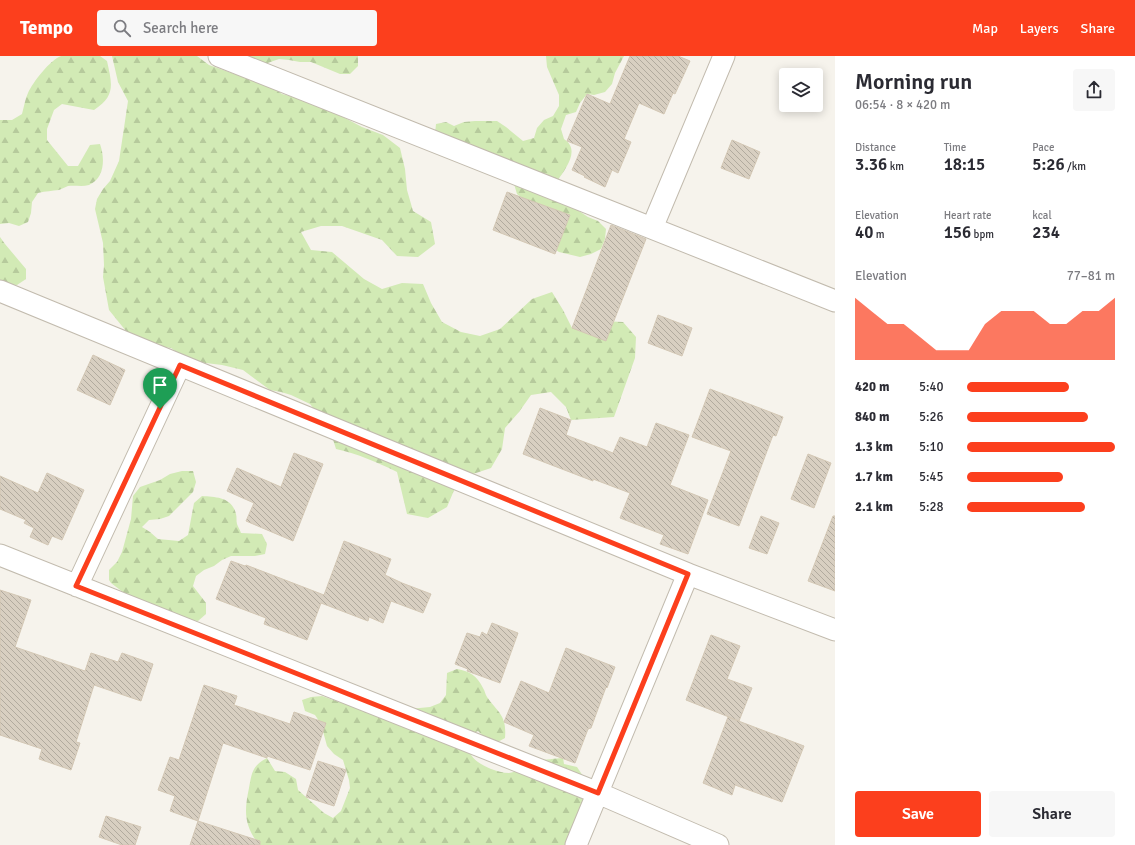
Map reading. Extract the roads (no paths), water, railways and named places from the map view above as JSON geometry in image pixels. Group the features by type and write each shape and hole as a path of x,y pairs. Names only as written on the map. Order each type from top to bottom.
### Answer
{"street":[{"path":"219,56 835,301"},
{"path":"652,228 724,56"},
{"path":"0,291 688,574 835,630"},
{"path":"76,586 180,365"},
{"path":"0,555 598,793 718,845"},
{"path":"576,845 688,574"}]}
